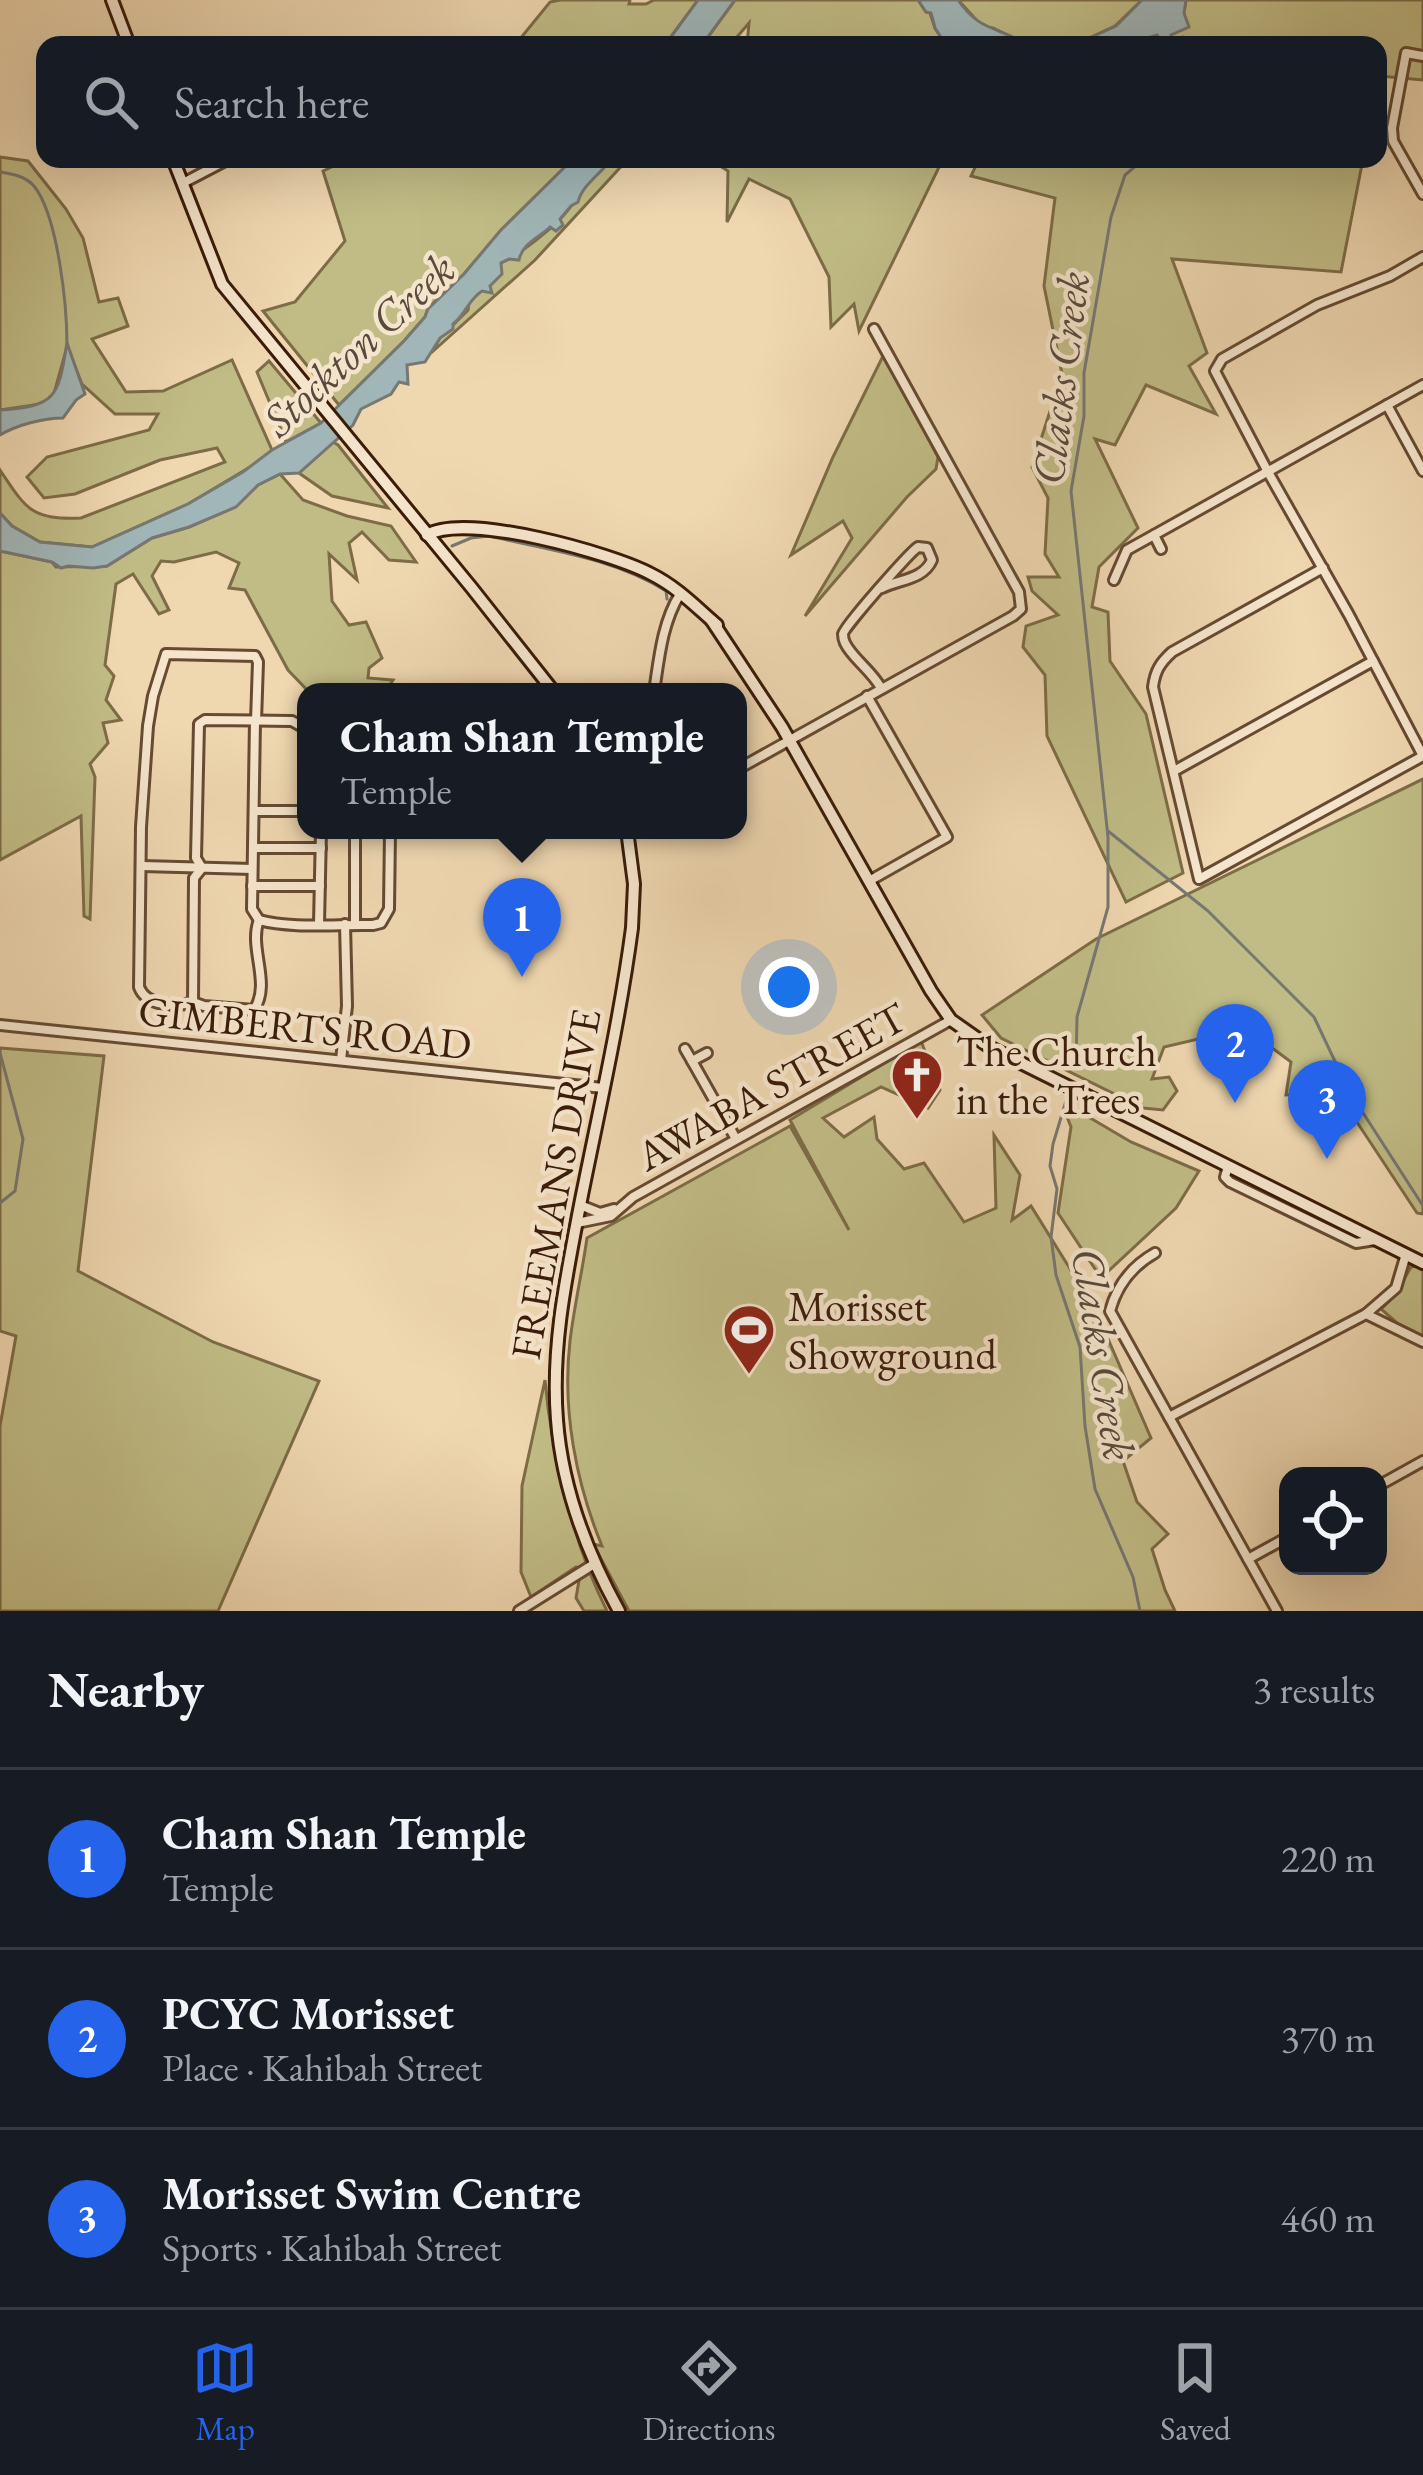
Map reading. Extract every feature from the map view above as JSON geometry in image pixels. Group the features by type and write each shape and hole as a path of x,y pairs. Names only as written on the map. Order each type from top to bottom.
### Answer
{"main road":[{"path":"112,0 126,36"},
{"path":"176,168 222,284 501,617 550,683"},
{"path":"428,535 438,529 465,528 572,546 622,560 681,592 712,621 790,740 951,1020 991,1048 1423,1263"},
{"name":"FREEMANS DRIVE","path":"619,1611 595,1564 567,1485 556,1400 558,1332 632,928 634,884 628,839"}],"street":[{"path":"1423,56 1406,53 1392,128 1393,141 1423,194"},
{"path":"182,183 211,168"},
{"path":"1323,568 1172,652 1154,674 1199,879 1423,756 1323,568 1219,384 1215,371 1222,359 1317,304 1390,276 1423,257"},
{"path":"747,764 1021,609 1019,592 874,329"},
{"path":"1114,580 1127,550 1423,385"},
{"path":"1387,405 1423,471"},
{"path":"1154,536 1161,549"},
{"path":"881,688 843,639 843,632 908,554 918,547 927,548 932,560 925,571 882,588"},
{"path":"655,683 664,632 681,592"},
{"path":"259,920 254,933 260,956 258,1006 249,1011 150,1001 142,996 141,827 149,711 166,654 254,656 258,662 251,909 259,920 377,924 385,920 390,839"},
{"path":"1174,771 1373,661"},
{"path":"868,696 947,837 868,881"},
{"path":"202,868 196,858 198,728 205,720 297,724"},
{"path":"253,811 297,811"},
{"path":"319,924 321,839"},
{"path":"341,1060 355,839"},
{"path":"253,848 321,848"},
{"path":"142,866 252,868"},
{"path":"193,1002 194,878 202,868"},
{"path":"252,886 320,886"},
{"name":"AWABA STREET","path":"580,1205 600,1213 621,1205 951,1020"},
{"name":"GIMBERTS ROAD","path":"0,1025 603,1088"},
{"path":"686,1049 736,1139"},
{"path":"692,1061 707,1053"},
{"name":"AWABA STREET","path":"577,1223 604,1219 621,1205"},
{"path":"1155,1253 1138,1262 1120,1286 1110,1311 1276,1611"},
{"path":"1169,1417 1366,1314 1396,1288 1406,1254"},
{"path":"1366,1314 1423,1342"},
{"path":"1387,1481 1423,1461"},
{"path":"1248,1559 1279,1542"},
{"path":"519,1611 595,1564"}],"shaded area":[{"path":"698,0 672,36 522,36 550,2"},
{"path":"698,0 735,0 709,36 672,36"},
{"path":"735,0 918,0 940,36 748,36 749,23 738,36 709,36"},
{"path":"918,0 958,0 982,23 1010,36 940,36 931,13"},
{"path":"958,0 1142,0 1115,26 1093,36 1009,36 983,27"},
{"path":"1142,0 1186,0 1189,27 1171,36 1094,36 1116,26"},
{"path":"1186,0 1423,0 1423,80 1387,77 1387,36 1171,36 1181,29"},
{"path":"0,157 28,161 83,238 99,302 118,298 128,326 92,339 126,392 163,391 232,360 272,450 265,458 188,504 92,547 40,542 0,513 0,470 40,514 81,518 225,462 217,448 160,460 75,494 44,498 27,477 47,457 149,430 158,414 115,414 82,384 67,347 53,397 41,404 0,410"},
{"path":"564,168 339,405 263,311 295,302 345,241 323,171"},
{"name":"Stockton Creek","path":"564,168 603,168 560,219 563,225 556,231 550,227 531,242 519,260 501,263 502,274 490,286 492,293 482,291 473,299 425,362 407,365 408,384 399,382 391,394 361,409 353,425 299,473 280,474 258,485 236,507 152,538 107,566 61,568 0,551 0,513 40,542 92,547 188,504 321,423 404,341 501,230"},
{"path":"620,168 535,260 431,353 468,310 469,302 496,278 501,263 555,224 602,170"},
{"path":"723,168 939,168 859,331 854,304 831,327 829,277 790,199 749,179 727,222 728,171"},
{"path":"975,168 1361,168 1341,272 1172,259 1207,353 1189,366 1216,414 1146,385 1115,445 1095,439 1138,528 1099,567 1092,607 1108,612 1110,661 1146,714 1183,873 1126,902 1047,736 1045,675 1023,647 1026,626 1058,615 1032,591 1028,577 1059,577 1045,554 1048,498 1032,467 1062,374 1044,286 1055,198 971,176"},
{"path":"67,343 85,394 63,418 30,423 0,435 0,410 33,405 52,395"},
{"path":"884,354 938,457 936,469 805,616 852,538 843,521 791,555"},
{"path":"269,361 321,423 286,442 257,372"},
{"path":"333,442 388,508 332,496 299,473"},
{"path":"280,474 303,500 391,526 416,562 389,560 362,532 349,543 357,580 329,554 332,601 349,625 366,622 382,658 369,668 368,678 393,680 300,683 288,670 245,590 229,588 239,563 216,552 161,561 152,576 169,610 159,614 133,574 116,584 105,665 114,676 106,700 121,720 103,723 108,743 90,764 95,777 90,919 84,916 81,816 0,860 0,551 52,562 56,567 107,566 152,538 235,507 258,485"},
{"path":"1423,779 1423,1214 1417,1213 1345,1104 1327,1093 1286,1095 1291,1062 1245,1028 1164,1047 1152,1079 1169,1077 1177,1091 1163,1110 1143,1108 1001,1038 982,1015 1096,939"},
{"name":"Morisset Showground","path":"921,1041 940,1090 928,1108 881,1087 823,1118 844,1137 874,1117 877,1139 904,1169 924,1163 964,1222 996,1208 994,1135 1020,1175 1012,1220 1031,1206 1095,1309 1151,1438 1123,1461 1137,1502 1168,1534 1152,1549 1175,1611 629,1611 593,1544 602,1546 578,1472 570,1420 570,1341 587,1238 790,1126 849,1230 790,1120"},
{"path":"0,1048 104,1056 78,1271 213,1342 319,1381 218,1611 0,1611 0,1426 16,1336 0,1331"},
{"path":"1075,1109 1131,1142 1199,1171 1176,1208 1101,1278 1058,1213 1071,1127 1065,1112"},
{"path":"1411,1267 1423,1269 1423,1336 1381,1309"},
{"path":"545,1380 566,1498 607,1611 584,1611 576,1598 581,1569 576,1567 531,1597 521,1572 522,1486"}],"waterway":[{"name":"Clacks Creek","path":"1076,1067 1077,1017 1108,907 1108,837 1071,491 1084,416 1084,373 1111,217 1125,175 1133,168"},
{"name":"Stockton Creek","path":"0,172 34,186 49,218 60,262 67,345"},
{"path":"452,546 489,536 580,556 646,580 666,591 667,599"},
{"name":"Clacks Creek","path":"1108,831 1208,911 1314,1017 1349,1091 1423,1206"},
{"path":"0,1053 23,1139 15,1191 0,1203"},
{"name":"Clacks Creek","path":"1066,1101 1050,1166 1057,1189 1051,1237 1056,1275 1080,1347 1095,1489 1133,1577 1140,1611"}],"place":[{"name":"Cham Shan Temple","path":"522,977"},
{"name":"PCYC Morisset","path":"1235,1103"},
{"name":"The Church in the Trees","path":"917,1121"},
{"name":"Morisset Swim Centre","path":"1327,1159"},
{"name":"Morisset Showground","path":"749,1376"}]}
